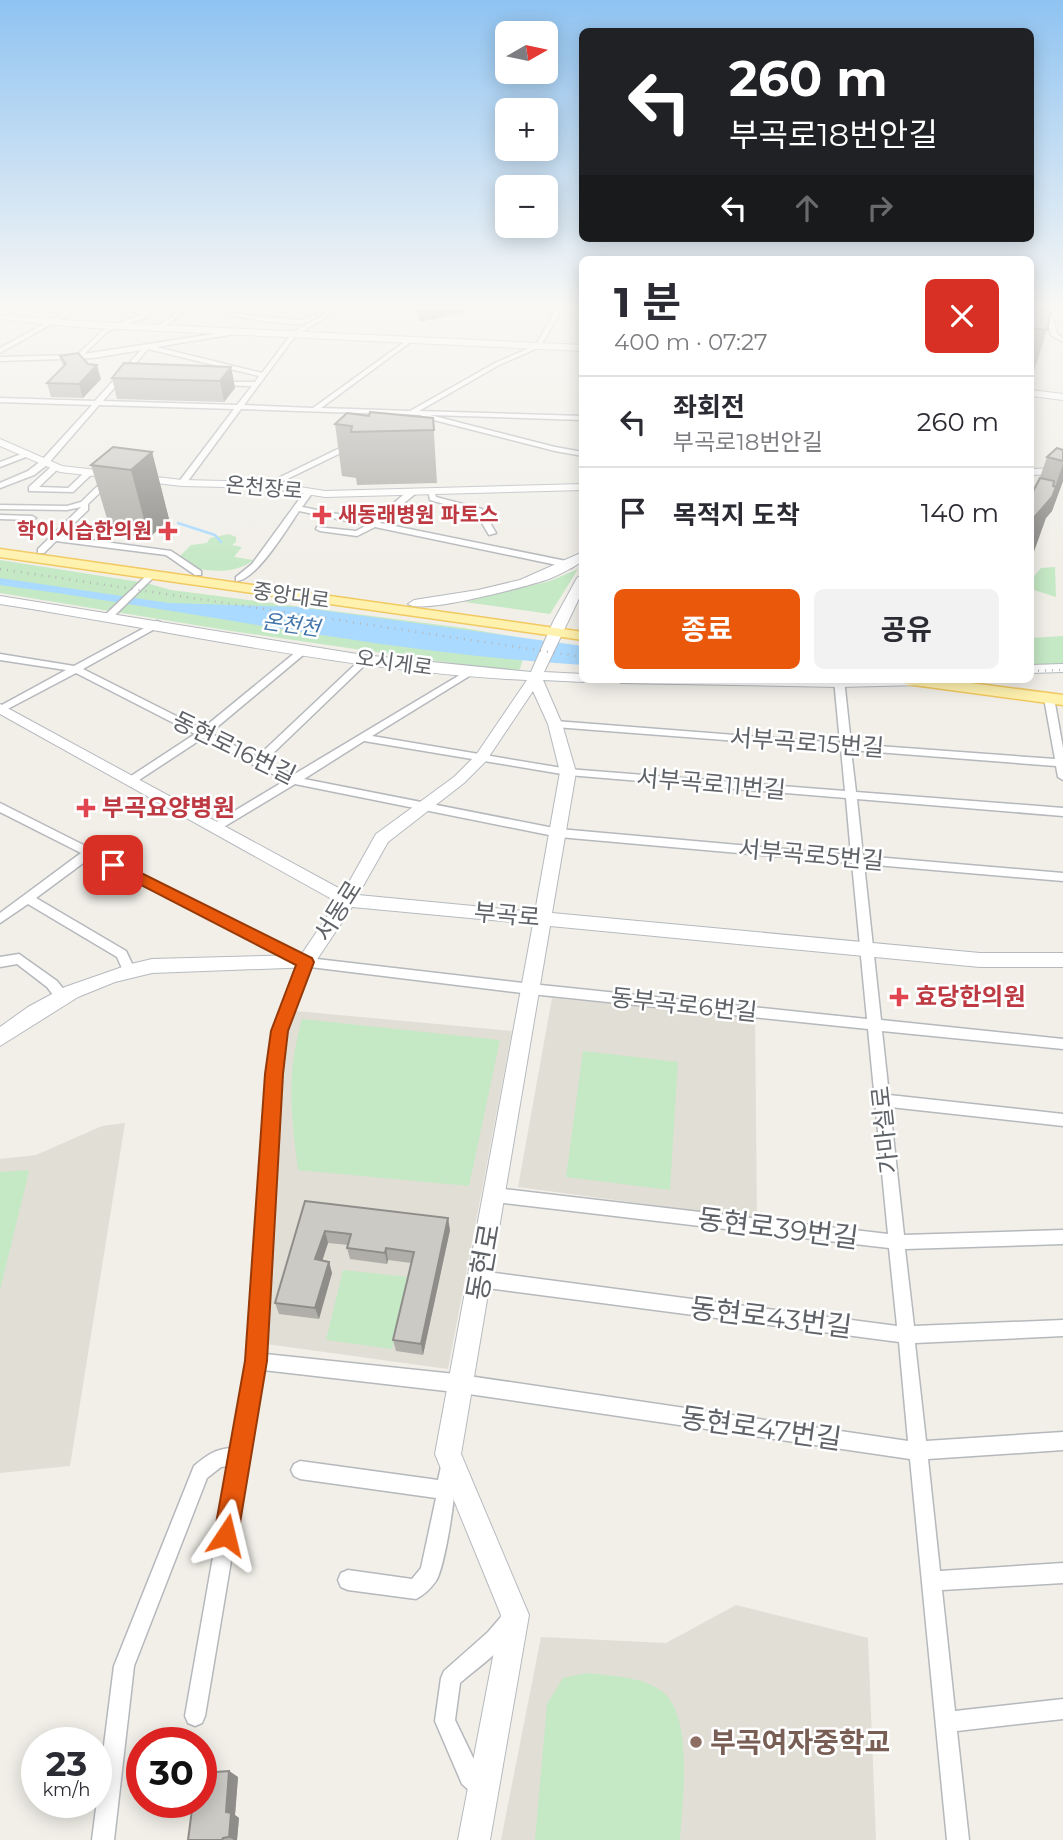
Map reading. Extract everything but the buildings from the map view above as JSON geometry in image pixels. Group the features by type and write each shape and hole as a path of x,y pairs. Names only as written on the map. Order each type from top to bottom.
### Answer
{"main road":[{"name":"중앙대로","path":"0,545 414,604 579,635"},
{"name":"중앙대로","path":"0,553 555,631 579,626"},
{"path":"936,683 1056,699"},
{"path":"1030,683 1063,688"}],"street":[{"path":"0,486 31,473 44,463 104,395"},
{"path":"182,483 248,395"},
{"path":"314,410 335,395"},
{"path":"389,424 444,395"},
{"path":"0,400 579,418"},
{"path":"414,412 430,419 579,453"},
{"name":"온천장로","path":"0,442 56,467 182,483 268,485 309,492 431,492 579,487"},
{"path":"268,485 331,459 357,442"},
{"path":"0,465 27,455"},
{"path":"56,467 32,488 70,490 89,473"},
{"path":"1034,472 1063,471"},
{"path":"0,507 46,509 84,503 113,476"},
{"path":"281,487 294,493 299,506"},
{"path":"239,579 255,566 309,492"},
{"path":"320,529 357,534 374,524 412,492"},
{"path":"431,492 433,498 479,511 492,533"},
{"path":"41,551 85,508 84,503"},
{"path":"299,506 572,565"},
{"path":"0,517 32,518"},
{"path":"56,538 168,553 198,573"},
{"path":"414,604 451,599 547,576 579,559"},
{"path":"109,617 151,576"},
{"name":"서동로","path":"0,1038 62,996 102,977 128,970 152,966 306,962 347,900 382,838 459,780 481,758 535,678 555,631 579,586"},
{"name":"오시게로","path":"0,600 365,660 468,673 579,678"},
{"path":"1,709 157,624"},
{"path":"132,780 202,734 305,649"},
{"name":"동현로16번길","path":"0,657 76,669 294,780 559,833"},
{"path":"257,763 365,660"},
{"path":"1034,669 1058,668"},
{"path":"217,827 468,673"},
{"name":"동현로","path":"448,1454 568,772 555,724 535,678"},
{"name":"가마실로","path":"839,683 958,1840"},
{"path":"1056,699 1063,777"},
{"name":"부곡로","path":"1,709 347,900 980,960 1063,960"},
{"name":"서부곡로15번길","path":"555,724 1061,763"},
{"name":"서부곡로11번길","path":"362,737 568,772 1063,813"},
{"path":"0,807 306,962 280,1031 256,1361 195,1716"},
{"name":"서부곡로5번길","path":"559,833 1063,877"},
{"path":"0,919 89,853"},
{"path":"28,899 122,954 128,970"},
{"path":"0,962 19,959 52,984 62,996"},
{"name":"동부곡로6번길","path":"306,962 531,989 1063,1044"},
{"path":"882,1100 1063,1120"},
{"name":"동현로39번길","path":"495,1195 897,1242 1063,1237"},
{"name":"동현로43번길","path":"480,1279 906,1335 1063,1328"},
{"name":"동현로47번길","path":"256,1361 461,1384 918,1451 1063,1441"},
{"path":"348,1580 416,1589 430,1573 447,1490 448,1454"},
{"path":"448,1454 515,1615 474,1840"},
{"path":"103,1840 124,1666 200,1472 218,1458 239,1457"},
{"path":"300,1470 447,1490"},
{"path":"932,1581 1063,1573"},
{"path":"484,1788 470,1776 445,1721 452,1678 495,1640 515,1615"},
{"path":"946,1722 1063,1709"}],"shaded area":[{"path":"552,998 755,1017 757,1219 518,1187"},
{"path":"296,1011 512,1031 448,1369 266,1344 286,1033"},
{"path":"125,1123 70,1466 0,1473 0,1159 36,1155 102,1126"},
{"name":"부곡여자중학교","path":"736,1605 868,1638 876,1840 501,1840 541,1637 666,1643"}],"green space":[{"path":"229,534 236,537 236,542 232,545 242,547 234,557 253,560 232,570 216,571 193,567 180,556 191,545 207,543 210,538"},
{"path":"0,560 146,583 171,590 464,628 528,639 520,669 514,672 238,632 0,593"},
{"path":"1055,567 1056,597 1034,590 1034,576 1041,568"},
{"path":"578,569 550,614 465,602 550,581"},
{"path":"1063,636 1063,664 1034,665 1034,638"},
{"path":"302,1019 500,1040 469,1186 298,1170 291,1094 294,1059"},
{"path":"583,1051 678,1062 670,1190 566,1177"},
{"path":"29,1170 27,1180 0,1290 0,1172"},
{"path":"343,1270 409,1277 392,1349 326,1340"},
{"path":"587,1673 644,1682 660,1690 671,1701 678,1718 684,1760 680,1840 535,1840 547,1704 563,1678"}],"water":[{"name":"온천천","path":"0,578 169,603 298,607 579,645 579,665 436,651 0,585"}],"waterway":[{"path":"178,523 215,535 221,542"}],"railway":[{"path":"0,569 579,656"},
{"path":"1034,671 1063,670"}],"place":[{"name":"새동래병원 파토스","path":"322,515"},
{"name":"학이시습한의원","path":"168,531"},
{"name":"부곡요양병원","path":"86,808"},
{"name":"효당한의원","path":"899,997"},
{"name":"부곡여자중학교","path":"696,1742"}],"route":[{"path":"113,865 306,962 280,1031 274,1074 256,1361 226,1535"}]}
